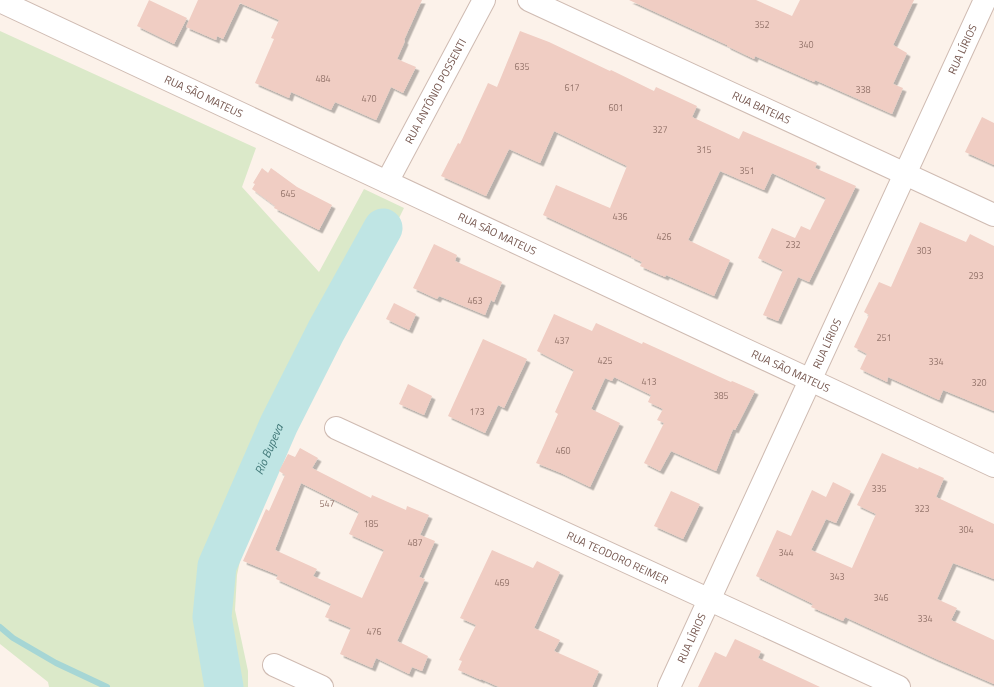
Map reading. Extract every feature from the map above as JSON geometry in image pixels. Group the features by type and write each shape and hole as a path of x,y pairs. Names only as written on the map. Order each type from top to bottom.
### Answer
{"street":[{"name":"RUA ANTÔNIO POSSENTI","path":"387,182 484,0"},
{"name":"RUA BATEIAS","path":"529,0 994,215"},
{"name":"RUA LÍRIOS","path":"669,687 985,0"},
{"name":"RUA SÃO MATEUS","path":"0,2 994,466"},
{"name":"RUA TEODORO REIMER","path":"336,428 899,687"},
{"path":"274,665 322,687"}],"green space":[{"path":"0,31 256,148 242,187 319,272 364,189 404,208 248,523 237,575 235,610 248,671 248,687 49,687 48,682 0,644"}],"building":[{"path":"149,0 187,18 174,44 137,26"},
{"path":"198,0 422,0 397,59 416,67 403,93 391,87 376,120 335,102 331,110 291,92 289,98 255,83 274,39 271,38 279,20 240,3 223,39 217,36 216,40 186,27"},
{"path":"629,0 756,0 792,16 800,0 914,0 893,45 907,53 893,84 903,88 892,114 815,80 814,82 755,56 754,59"},
{"path":"520,31 549,42 654,91 656,87 697,106 692,117 739,139 743,131 817,163 815,168 856,186 809,282 798,277 778,321 763,315 783,270 758,258 772,228 795,238 801,226 810,230 826,198 772,173 764,190 720,171 688,240 730,260 714,296 666,275 665,277 640,266 642,262 631,256 543,215 556,185 610,208 627,166 554,131 540,163 509,149 486,196 441,176 458,143 460,144 488,83 497,87"},
{"path":"982,117 994,123 994,165 965,152"},
{"path":"262,168 268,173 271,168 297,187 332,205 319,230 274,208 275,206 252,189 255,184 253,183"},
{"path":"920,222 966,242 970,234 994,246 994,411 943,390 939,400 888,377 887,382 860,369 867,354 854,347 869,315 864,312 879,282 891,287"},
{"path":"434,244 457,255 455,261 502,282 494,302 491,300 485,315 439,296 437,299 413,288"},
{"path":"394,303 416,314 409,330 386,319"},
{"path":"554,314 592,331 596,323 642,344 643,342 731,382 732,381 755,391 735,430 733,429 716,471 671,451 660,471 644,463 664,423 657,420 663,409 648,402 651,395 614,377 612,381 605,378 591,409 620,423 590,487 536,463 558,414 555,412 574,370 537,351"},
{"path":"483,339 527,359 504,408 498,405 485,433 448,416"},
{"path":"408,384 432,396 424,415 399,404"},
{"path":"300,448 318,458 312,468 371,498 372,495 406,510 407,506 429,515 420,535 435,541 419,577 425,579 397,641 428,656 422,671 412,667 409,674 376,658 372,668 340,654 351,628 325,617 331,604 276,579 278,575 243,561 266,509 269,511 285,475 279,471 288,454 295,457","holes":["301,483 359,512 349,534 384,550 362,598 313,576 317,569 275,550"]},
{"path":"882,453 918,469 919,467 944,478 936,497 994,524 994,579 953,563 937,599 957,608 951,620 994,640 994,684 845,617 843,621 811,607 813,604 756,576 777,530 791,536 812,490 826,497 833,482 851,491 836,523 826,519 811,550 852,568 876,514 857,505"},
{"path":"671,491 700,504 683,539 654,526"},
{"path":"492,550 533,568 537,561 560,572 534,628 560,640 554,651 599,671 592,687 499,687 458,670 462,661 459,660 476,625 460,618"},
{"path":"735,639 761,651 758,658 820,687 698,687 715,652 726,657"}],"waterway":[{"name":"Rio Bupeva","path":"224,687 212,617 217,566 279,424 326,331 383,228"},
{"path":"0,627 13,638 56,663 107,687"}]}
